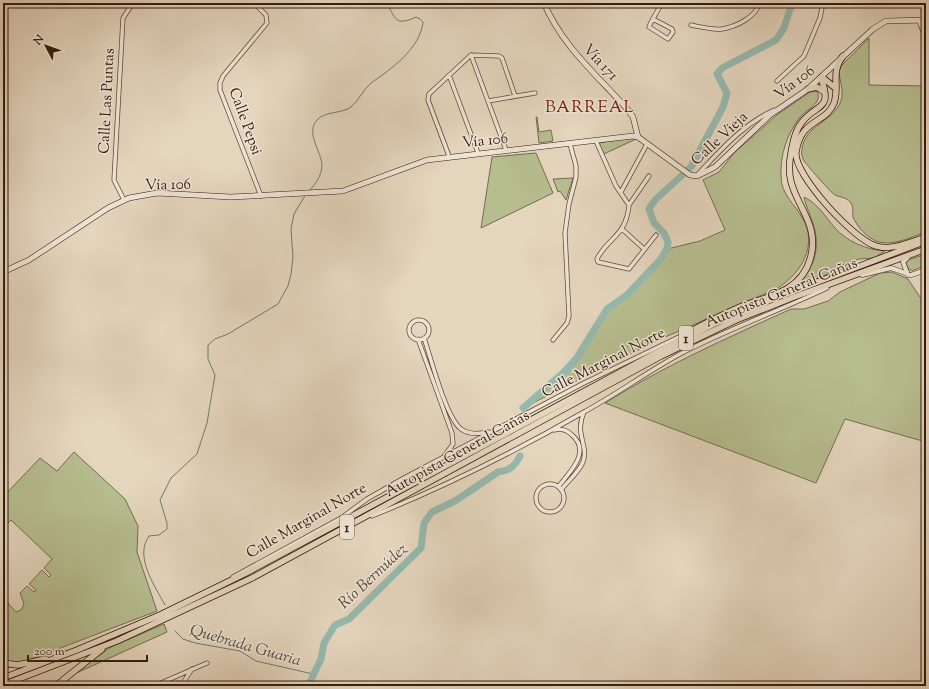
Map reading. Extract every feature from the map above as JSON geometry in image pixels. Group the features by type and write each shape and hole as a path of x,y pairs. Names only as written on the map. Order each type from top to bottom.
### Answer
{"highway":[{"path":"843,56 836,69 834,87 835,98 832,107 808,126 799,140 796,156 802,174 850,230 869,244 888,248 926,237"},
{"path":"821,77 834,87"},
{"path":"654,354 695,329 726,313 788,288 799,279 807,267 812,249 812,235 806,216 791,186 789,164 792,146 798,127 822,105 825,94 821,77"},
{"path":"808,88 816,86 822,89 825,94"},
{"name":"Autopista General Cañas","path":"3,678 77,650 160,615 207,592 654,354 716,323 775,298 926,241"},
{"name":"Autopista General Cañas","path":"3,685 107,646 252,578 661,356 736,320 794,296 843,280 924,249"},
{"path":"3,663 18,665 50,658 160,615"},
{"path":"63,680 107,646"}],"main road":[{"name":"Vía 171","path":"544,3 555,26 563,38 633,117 638,138"},
{"name":"Vía 106","path":"695,177 714,167 735,146 781,107 821,77 873,29 886,21 926,20"},
{"name":"Vía 106","path":"3,272 29,260 108,208 124,200 157,192 231,197 343,191 409,165 448,156 633,136 638,138"},
{"path":"638,138 695,177"}],"street":[{"name":"Calle Las Puntas","path":"124,200 114,180 123,18 133,3"},
{"name":"Calle Pepsi","path":"254,3 266,15 267,23 223,76 220,83 220,90 261,196"},
{"path":"653,19 672,29 673,32 669,38 649,27 653,19 660,7 658,3"},
{"path":"691,24 712,29 723,29 749,18 756,11 759,3"},
{"path":"777,81 804,56 820,18 823,3"},
{"path":"919,20 926,39"},
{"path":"471,55 506,150"},
{"path":"448,156 428,100 429,94 471,55 499,56 502,58 516,96"},
{"path":"449,75 478,153"},
{"path":"488,101 535,93"},
{"name":"Calle Vieja","path":"695,177 744,128 762,116 781,107"},
{"path":"596,140 616,186 629,205"},
{"path":"553,340 568,321 565,233 569,204 576,177 576,166 570,144"},
{"path":"621,192 647,144"},
{"path":"649,176 629,205 627,220 622,229 596,259 598,262 629,269 656,234"},
{"path":"622,229 644,249"},
{"path":"908,275 904,261 924,249"},
{"path":"354,523 472,471 584,412 679,355 730,330 787,307 843,280 887,268 895,269 908,275 926,270"},
{"path":"424,338 418,339 412,337 410,332 412,323 416,320 427,324 428,330 424,338 446,404 457,425 470,433 493,431"},
{"name":"Calle Marginal Norte","path":"207,592 340,518 380,492 493,431 584,383 695,329"},
{"path":"418,339 452,433 453,444 443,458"},
{"path":"560,488 583,462 585,451 580,425 584,412"},
{"path":"550,431 559,429 569,432 576,439 580,452 577,464 560,488"},
{"path":"546,485 560,488 564,498 562,506 550,512 539,507 536,499 539,490 546,485"},
{"path":"154,686 207,663"},
{"path":"181,686 193,668"},
{"path":"50,686 63,680"},
{"path":"60,686 63,680"}],"green space":[{"path":"869,38 869,85 926,86 926,232 901,241 888,243 876,241 863,231 853,217 853,207 850,202 847,199 835,195 814,173 804,161 802,156 804,141 808,134 832,114 841,101 842,89 839,68"},
{"path":"817,91 818,99 816,103 800,117 791,130 785,145 781,168 783,189 803,219 809,239 805,258 794,275 778,288 656,341 523,408 562,374 576,359 607,309 628,294 660,260 667,249 700,241 725,230 703,180 719,172 734,153 778,114 810,92"},
{"path":"536,117 539,132 551,130 553,141 539,143"},
{"path":"633,137 636,139 604,154 599,143"},
{"path":"536,153 553,193 481,228 492,157"},
{"path":"573,178 566,200 560,191 558,192 553,179"},
{"path":"804,197 817,207 840,233 851,241 864,247 885,251 874,258 859,259 843,265 824,276 794,288 806,275 810,268 816,245 816,236 813,223"},
{"path":"926,254 926,265 912,271 908,268 906,263 908,260"},
{"path":"892,272 908,279 926,306 926,442 845,419 816,483 605,403 696,353 791,309 804,309 828,301 840,292 880,273"},
{"path":"74,452 125,499 138,526 137,552 157,611 3,670 3,613 6,613 4,604 7,602 16,612 21,610 24,604 20,593 27,586 34,592 36,590 29,584 42,570 49,577 51,575 44,568 52,559 11,520 3,528 3,497 40,458 57,471"},
{"path":"164,624 167,632 72,675 111,647"}],"waterway":[{"name":"Quebrada Guaria","path":"310,190 319,177 322,166 313,137 314,125 317,120 324,115 343,111 351,107 371,83 395,65 411,49 421,32 423,22 420,19 416,17 409,20 400,21 394,17 387,3"},
{"name":"Río Bermúdez","path":"523,408 562,374 576,359 607,309 628,294 660,260 667,249 668,242 664,233 654,223 649,209 655,200 691,167 723,107 727,93 717,74 722,68 776,40 784,28 792,3"},
{"name":"Quebrada Guaria","path":"165,605 152,580 145,562 145,544 149,536 159,535 167,529 167,523 160,500 171,478 197,454 207,423 215,375 208,359 208,345 215,339 228,334 278,304 288,286 291,274 293,257 291,229 294,214 306,194"},
{"name":"Río Bermúdez","path":"308,686 321,659 324,643 335,625 349,619 421,548 424,523 432,512 455,501 498,472 511,467 516,463 520,456"},
{"name":"Quebrada Guaria","path":"175,631 183,639 195,643 240,651 256,661 313,674"}],"district":[{"name":"BARREAL","path":"590,106"}]}
